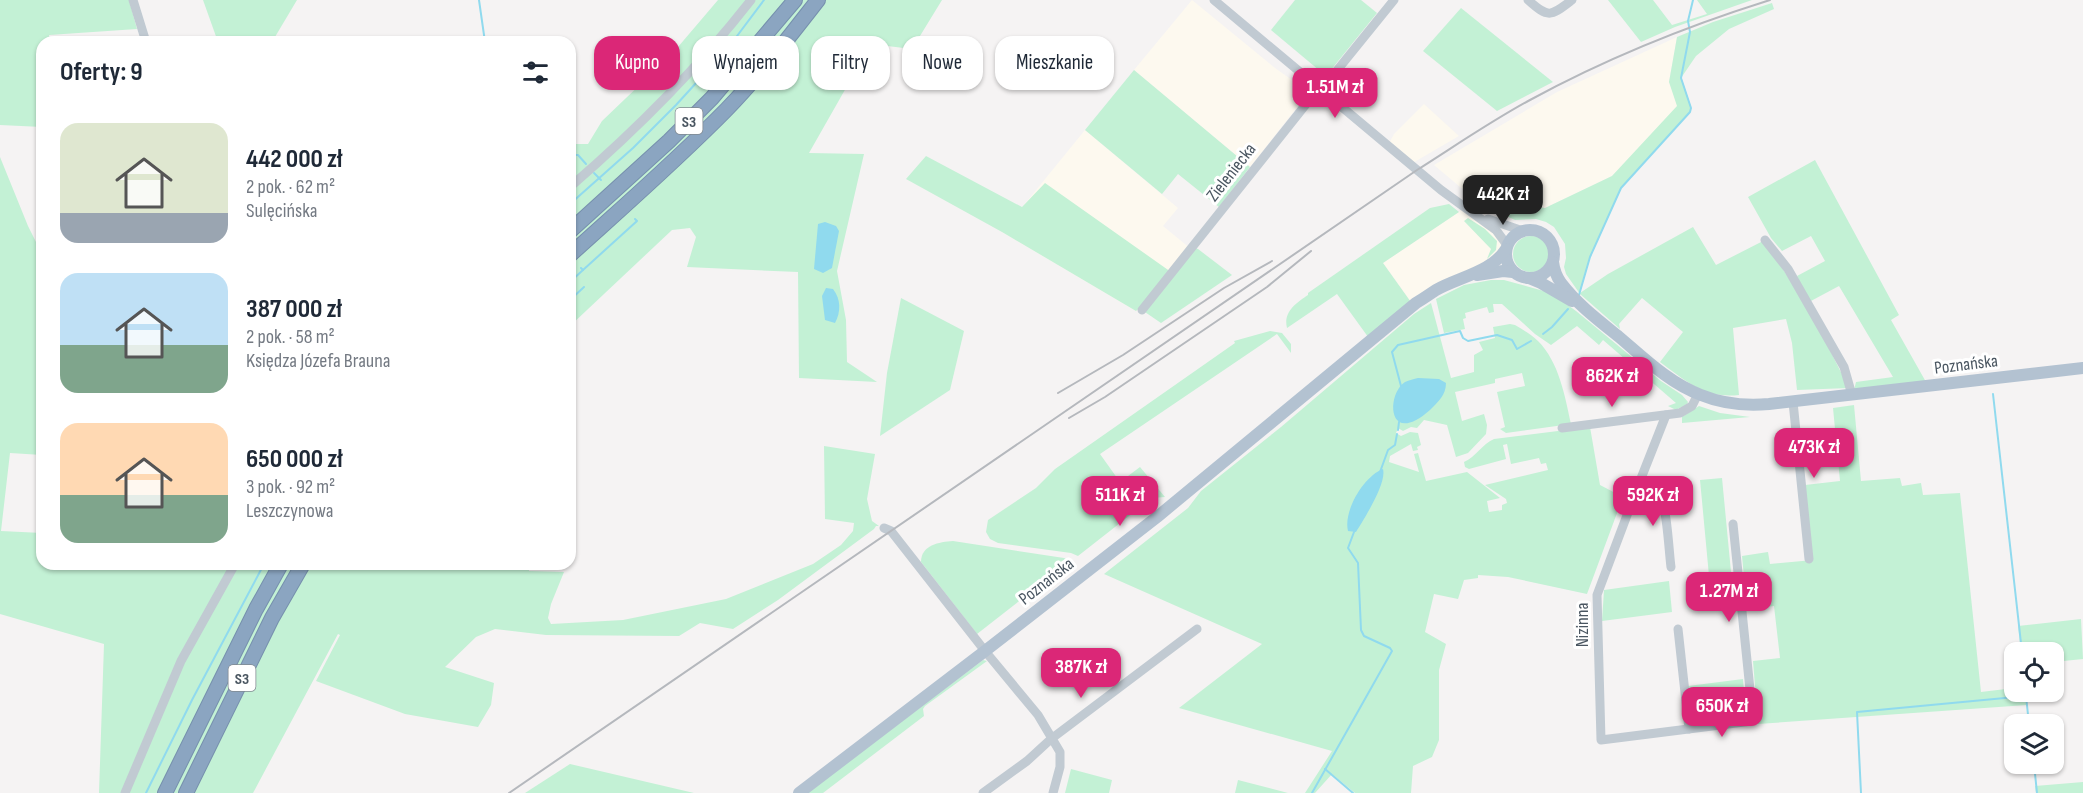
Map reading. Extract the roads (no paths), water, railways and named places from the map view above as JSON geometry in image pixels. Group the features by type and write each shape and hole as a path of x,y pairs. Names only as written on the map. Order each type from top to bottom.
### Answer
{"highway":[{"name":"S3","path":"576,226 669,141 712,98 795,0"},
{"name":"S3","path":"576,250 681,155 727,109 777,52 818,0"},
{"name":"S3","path":"165,793 278,570"},
{"name":"S3","path":"186,793 254,654 300,570"}],"main road":[{"path":"1536,230 1548,238 1553,248 1553,261 1541,275 1519,275 1506,261 1506,247 1511,239 1523,231 1536,230"},
{"name":"Poznańska","path":"799,793 985,651 1262,432 1416,303 1498,259 1506,247"},
{"name":"Poznańska","path":"1553,261 1555,272 1562,283 1585,309"},
{"name":"Poznańska","path":"1453,282 1503,271 1548,286 1585,309 1663,373 1698,394 1718,401 1739,404 1793,402 2083,368"}],"street":[{"path":"133,0 144,36"},
{"path":"576,181 659,105 700,62 751,0"},
{"path":"1215,0 1444,193 1496,230 1506,247"},
{"name":"Zieleniecka","path":"1142,310 1311,98 1394,0"},
{"path":"1528,0 1542,13 1548,14 1557,12 1572,0"},
{"path":"1474,213 1523,231"},
{"path":"1765,240 1788,269 1830,342 1844,367 1852,395"},
{"path":"1562,428 1680,413 1689,409 1698,394"},
{"path":"1793,402 1809,559"},
{"name":"Nizinna","path":"1666,415 1598,595 1601,740 1689,729"},
{"path":"1638,486 1661,497 1665,505 1666,535 1671,567"},
{"path":"1678,628 1689,729 1752,721 1732,524"},
{"path":"888,530 1030,703 1060,752 1060,767 1053,793"},
{"path":"125,793 181,661 231,570"},
{"path":"983,793 1197,629"}],"water":[{"path":"825,222 836,226 839,231 832,268 823,273 814,269 818,224"},
{"path":"826,288 833,289 839,301 835,323 825,320 822,296"},
{"path":"1418,378 1439,379 1446,383 1443,395 1430,410 1416,420 1405,423 1398,421 1394,415 1393,406 1399,388 1405,382"},
{"path":"1383,469 1382,483 1369,510 1356,532 1348,531 1349,514 1356,495 1369,479"}],"waterway":[{"path":"479,0 484,36"},
{"path":"576,199 633,148 676,105 728,48 764,0"},
{"path":"1579,295 1590,257 1621,188 1690,112 1691,108 1681,78 1690,32 1688,21 1693,0"},
{"path":"576,155 586,164"},
{"path":"594,173 601,180"},
{"path":"581,268 583,270 637,221 635,219"},
{"path":"576,276 583,270"},
{"path":"576,294 584,287"},
{"path":"1543,334 1568,309"},
{"path":"1401,386 1392,352 1398,345 1460,331 1463,338 1468,341 1497,335 1512,340 1517,349 1531,341"},
{"path":"1993,394 2021,642"},
{"path":"1398,430 1399,422"},
{"path":"1380,472 1388,450 1395,445 1397,434"},
{"path":"1312,793 1392,651 1364,636 1361,630 1358,563 1348,548 1354,532"},
{"path":"146,793 261,570"},
{"path":"1861,793 1857,712 2004,698"},
{"path":"2027,702 2028,714"},
{"path":"1325,769 1353,793"},
{"path":"2035,774 2037,793"}],"railway":[{"path":"509,793 1417,170 1487,125 1559,85 1618,57 1678,32 1770,0"},
{"path":"1069,418 1105,397 1267,287 1311,251"},
{"path":"1058,393 1123,355 1224,288 1272,261"}]}
